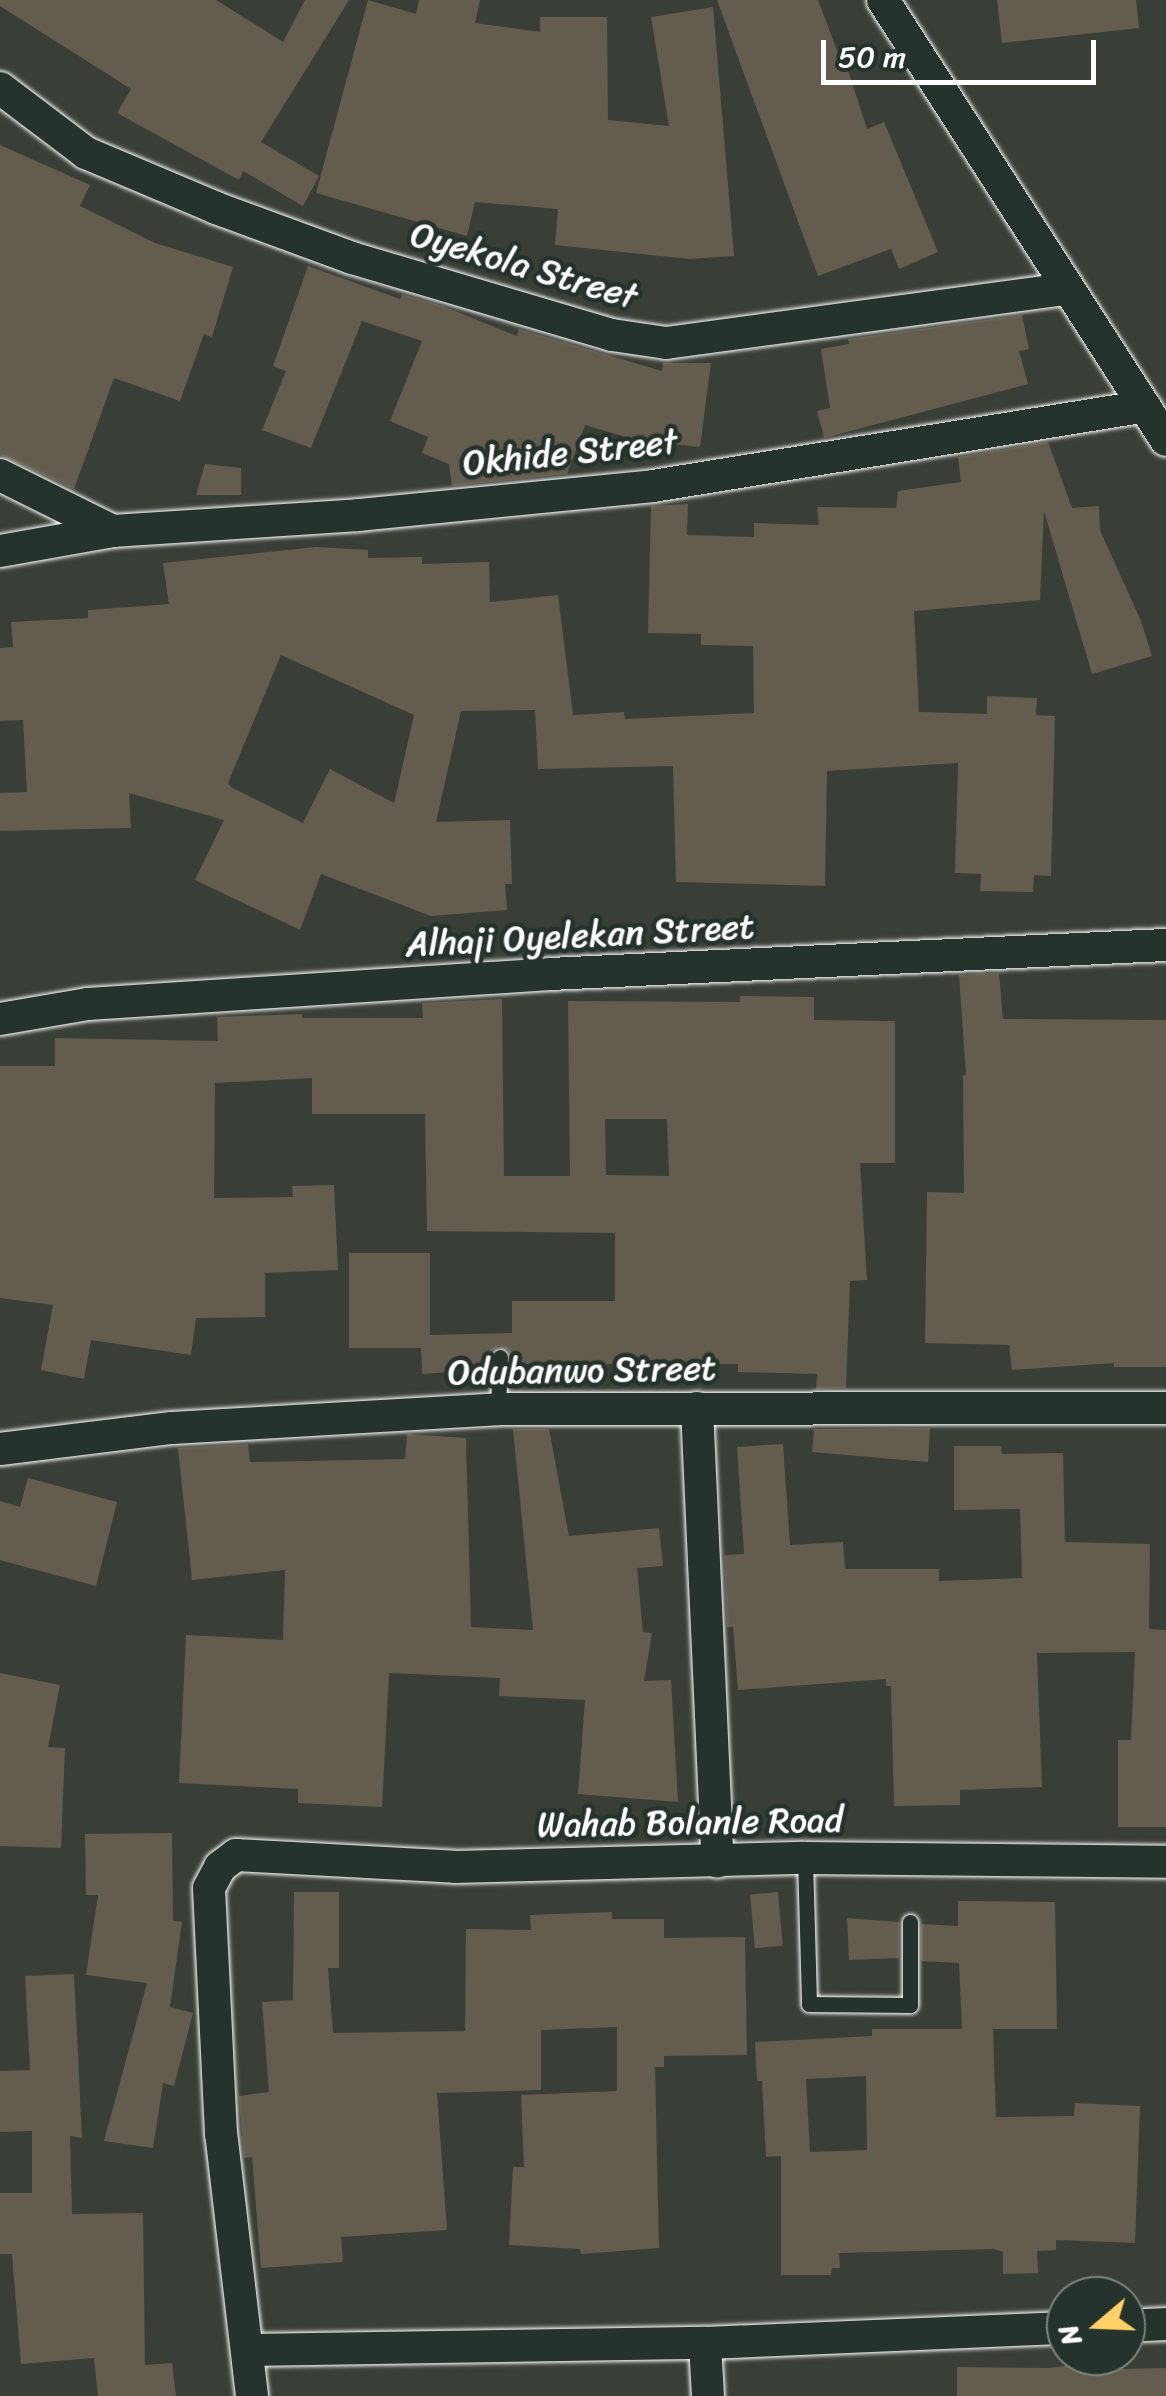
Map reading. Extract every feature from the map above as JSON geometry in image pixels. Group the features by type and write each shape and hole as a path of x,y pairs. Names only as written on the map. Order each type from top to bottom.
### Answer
{"street":[{"path":"883,0 1166,440"},
{"name":"Oyekola Street","path":"0,88 86,153 216,208 352,258 612,335 666,343 1066,289"},
{"name":"Okhide Street","path":"0,551 113,531 358,515 653,486 1145,406"},
{"path":"0,475 113,531"},
{"name":"Alhaji Oyelekan Street","path":"0,1020 88,1004 550,974 1166,945"},
{"path":"697,1408 718,1862"},
{"name":"Odubanwo Street","path":"0,1448 172,1428 498,1409 1166,1408"},
{"name":"Wahab Bolanle Road","path":"249,2350 221,2134 209,1888 220,1866 236,1856 455,1867 805,1858 1166,1862"},
{"path":"252,2396 249,2350 705,2343 1046,2329"},
{"path":"705,2343 708,2396"}],"lane":[{"path":"498,1409 500,1356"},
{"path":"805,1858 809,2004 910,2005 910,1922"}],"building":[{"path":"0,0 216,0 283,42 305,0 349,0 261,142 319,176 303,206 243,171 239,180 117,113 131,89 0,6"},
{"path":"368,0 416,14 419,0 480,0 475,23 540,32 540,17 607,17 608,120 669,126 651,17 713,7 734,256 689,259 555,245 558,209 475,202 467,236 316,193"},
{"path":"717,0 818,0 843,66 846,64 867,129 884,122 938,252 899,269 891,249 818,276"},
{"path":"997,0 1136,0 1139,28 1002,43"},
{"path":"0,145 90,185 80,206 155,243 233,267 212,337 204,334 180,401 114,378 74,489 0,455"},
{"path":"308,266 400,299 402,294 443,306 517,336 519,329 662,371 663,363 711,363 700,447 636,440 585,425 567,474 452,486 449,464 422,453 428,437 390,421 422,341 362,321 311,448 262,430 286,371 273,366"},
{"path":"1022,315 1029,349 1019,351 1028,384 824,438 817,411 830,408 821,349 849,344 848,339"},
{"path":"1048,442 1072,508 1099,506 1100,530 1141,621 1152,656 1092,674 1044,511 1040,600 914,611 919,712 987,714 987,696 1037,698 1036,715 1055,716 1051,876 1034,875 1033,892 980,891 981,874 955,873 958,763 827,771 825,886 676,882 673,766 538,769 535,710 461,711 436,822 510,820 512,884 505,884 507,910 431,916 321,874 300,930 195,880 224,820 129,793 131,828 0,831 0,793 27,792 23,720 0,721 0,648 13,647 11,622 88,618 88,610 169,604 163,563 316,547 368,550 368,558 422,557 422,564 489,562 490,602 558,595 573,715 624,712 625,719 754,713 753,646 701,645 701,634 648,633 651,506 688,504 687,535 754,537 754,523 819,525 817,507 896,508 898,491 961,482 958,457","holes":["281,655 414,715 394,803 330,769 303,823 228,783"]},
{"path":"205,464 241,468 241,495 196,495"},
{"path":"999,973 1003,1019 1166,1020 1166,1367 1114,1367 1114,1363 1012,1370 1009,1345 925,1343 927,1192 964,1193 966,1075 959,975"},
{"path":"740,996 814,997 814,1020 895,1021 895,1163 860,1163 867,1280 850,1281 846,1388 816,1389 817,1374 738,1372 738,1364 511,1364 509,1351 499,1346 490,1352 488,1369 422,1374 421,1348 349,1348 349,1253 430,1253 430,1335 512,1333 512,1301 615,1301 615,1233 427,1231 425,1114 312,1114 312,1078 215,1083 214,1198 293,1197 292,1186 334,1185 338,1270 265,1273 265,1317 196,1318 191,1355 91,1340 84,1379 41,1370 53,1305 0,1298 0,1066 55,1066 55,1038 218,1041 217,1017 302,1014 302,1018 423,1018 422,1003 502,999 504,1176 570,1176 568,1001 740,1002","holes":["605,1119 667,1119 669,1176 606,1175"]},
{"path":"930,1428 928,1462 812,1452 814,1429"},
{"path":"513,1429 549,1429 569,1536 659,1528 663,1566 637,1568 643,1632 652,1633 644,1681 671,1680 678,1802 578,1794 585,1700 499,1696 500,1678 389,1673 382,1807 298,1803 298,1789 179,1783 186,1635 283,1640 285,1570 192,1580 178,1448 248,1444 250,1462 405,1459 407,1434 466,1438 471,1627 533,1630"},
{"path":"783,1444 790,1545 843,1542 845,1569 939,1569 939,1581 1022,1578 1020,1509 954,1510 954,1446 1001,1446 1002,1454 1063,1453 1065,1542 1150,1544 1149,1629 1166,1630 1166,1827 1118,1827 1118,1740 1131,1740 1135,1652 1037,1653 1042,1787 960,1790 960,1805 894,1806 891,1686 886,1686 886,1679 738,1690 733,1627 727,1627 724,1555 744,1554 737,1447"},
{"path":"28,1478 117,1502 96,1586 0,1560 0,1501 20,1507"},
{"path":"0,1673 60,1685 48,1747 65,1748 61,1848 0,1846"},
{"path":"172,1833 173,1921 182,1922 170,2007 193,2013 174,2086 163,2083 153,2148 104,2141 147,1983 86,1975 98,1895 86,1895 85,1834"},
{"path":"294,1892 339,1892 339,1968 328,1968 333,2033 465,2031 466,1929 531,1930 530,1915 612,1912 612,1919 664,1919 664,1938 745,1937 747,2055 664,2056 664,2067 655,2067 659,2248 581,2254 580,2249 509,2245 513,2167 524,2167 521,2095 617,2091 617,2027 541,2030 541,2090 437,2093 447,2230 341,2237 343,2262 261,2268 252,2157 244,2158 239,2096 269,2092 262,2002 293,2000"},
{"path":"778,1892 783,1946 755,1948 750,1894"},
{"path":"958,1901 1055,1902 1057,2029 993,2029 996,2117 1074,2116 1075,2103 1140,2106 1135,2243 1056,2240 1056,2250 1037,2251 1038,2273 1003,2274 1003,2252 994,2249 839,2253 840,2268 832,2268 831,2275 781,2275 781,2156 766,2157 762,2081 757,2081 755,2042 872,2036 872,2029 962,2029 959,1963 921,1961 921,1924 958,1926","holes":["866,2076 867,2150 810,2152 806,2079"]},
{"path":"847,1918 899,1922 899,1958 849,1960"},
{"path":"74,1974 82,2138 70,2136 72,2214 143,2213 145,2365 172,2363 176,2396 98,2396 94,2358 21,2364 12,2254 0,2254 0,2193 32,2193 32,2131 0,2132 0,2071 30,2070 25,1976"},
{"path":"957,2367 1046,2368 1046,2376 1146,2376 1146,2368 1166,2368 1166,2396 957,2396"}]}
